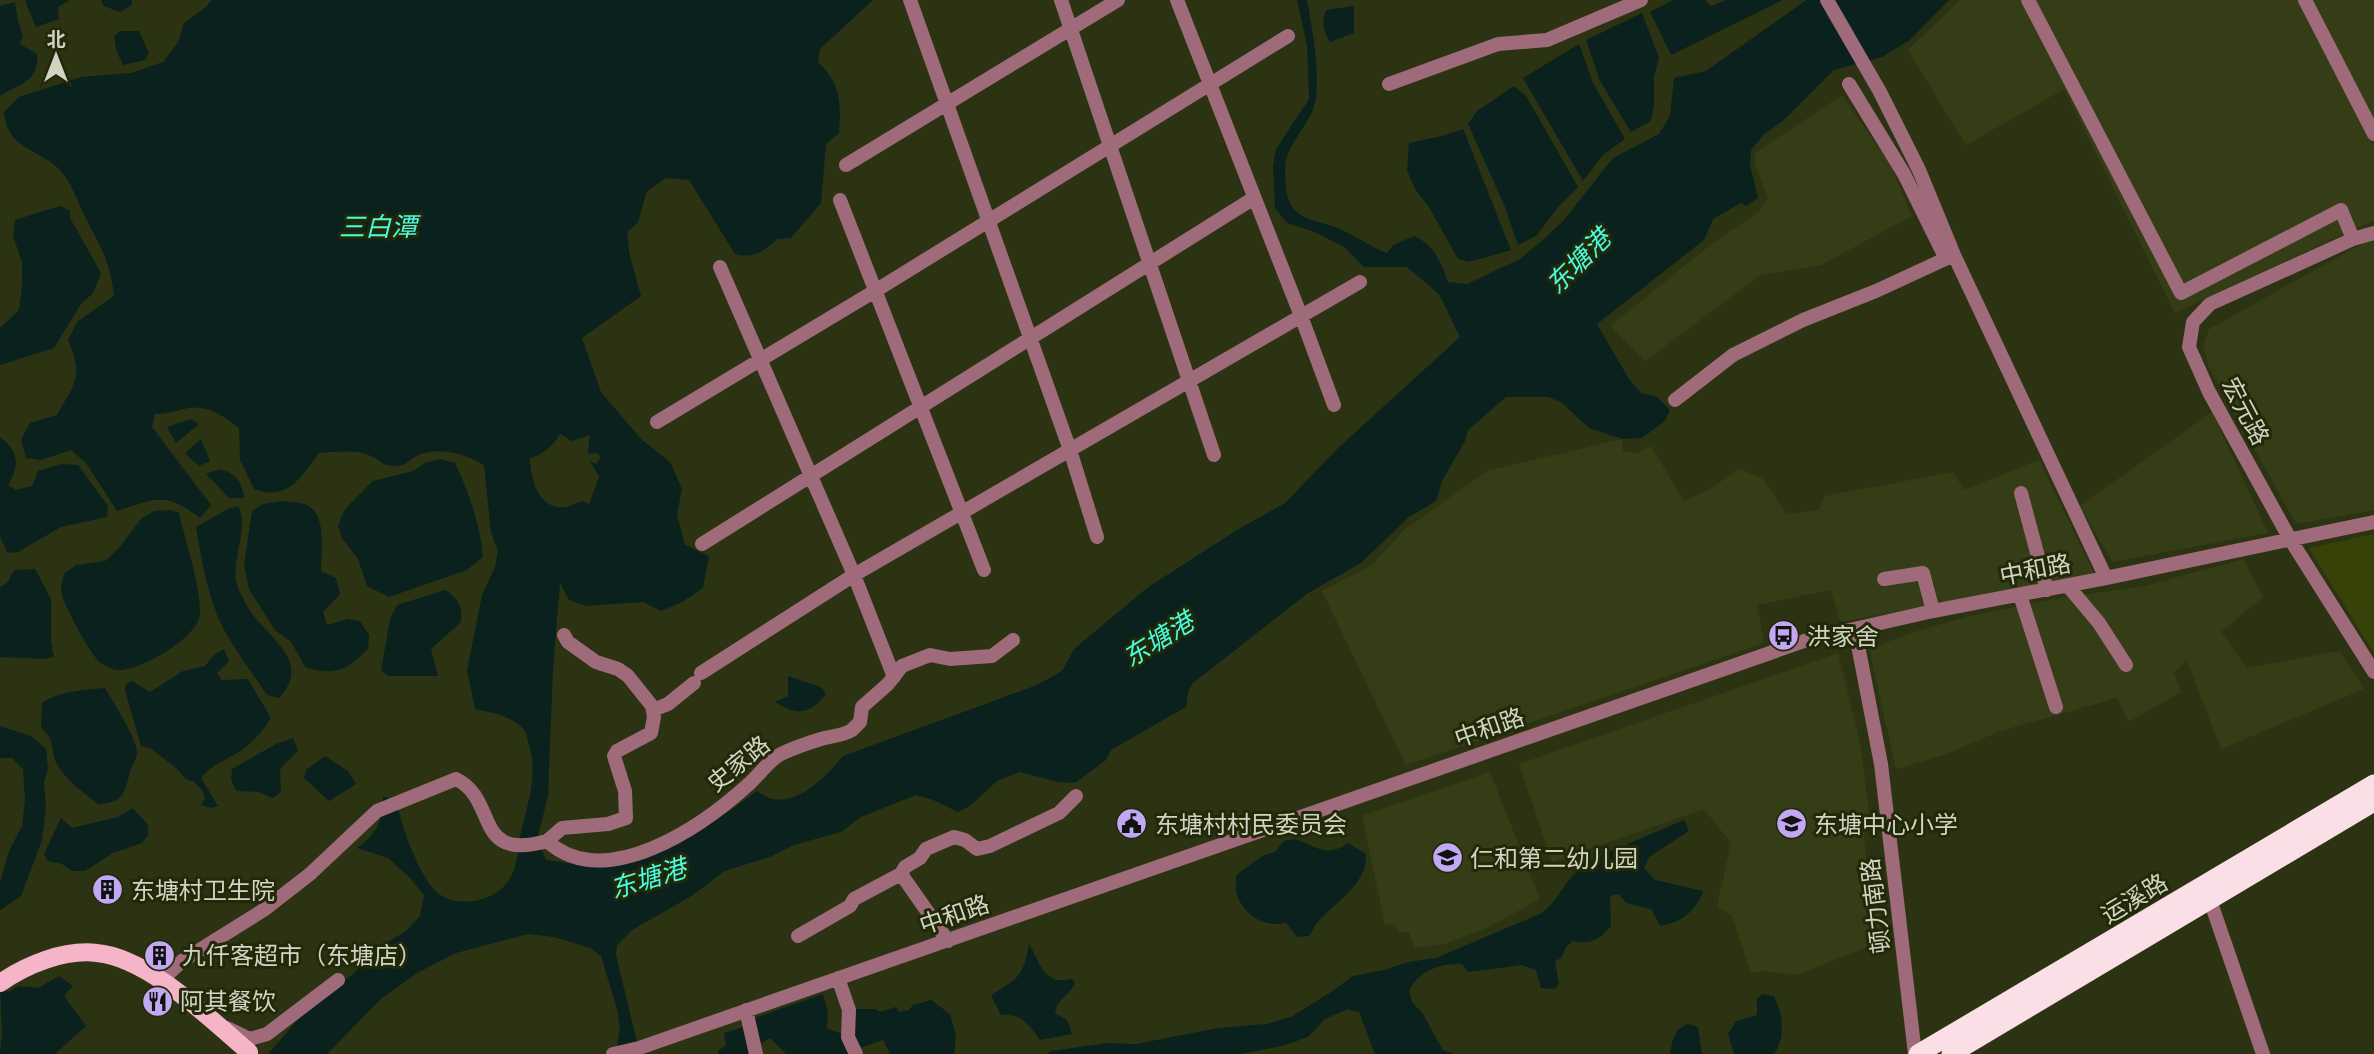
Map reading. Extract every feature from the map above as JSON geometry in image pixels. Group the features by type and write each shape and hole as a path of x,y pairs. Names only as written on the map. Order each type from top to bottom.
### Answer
{"highway":[{"name":"运溪路","path":"1916,1054 2374,784"},
{"name":"运溪路","path":"1951,1054 2374,802"}],"main road":[{"path":"0,983 39,962 80,952 99,953 162,980 216,1024 244,1053"}],"street":[{"path":"910,0 1070,450 1097,537"},
{"path":"1061,0 1214,455"},
{"path":"846,165 1118,0"},
{"path":"1177,0 1334,405"},
{"path":"1389,83 1498,44 1547,40 1641,0"},
{"path":"1827,0 1880,92 1919,170 1950,257"},
{"path":"2028,0 2181,293 2341,210 2353,239"},
{"path":"2305,0 2374,134"},
{"path":"657,422 1288,36"},
{"path":"1849,84 1904,174 1950,257 2106,578"},
{"path":"702,544 1254,198"},
{"path":"840,200 984,569"},
{"name":"宏元路","path":"2374,233 2353,239 2210,304 2193,322 2189,347 2209,392 2290,539 2374,672"},
{"path":"1675,400 1732,355 1803,320 1876,292 1950,257"},
{"path":"720,267 854,575 894,677"},
{"path":"653,710 668,704 698,678 854,575 1360,282"},
{"path":"2021,493 2047,590"},
{"name":"中和路","path":"613,1054 639,1048 1810,639 1933,611 2068,586 2374,522"},
{"path":"1884,579 1923,573 1933,611"},
{"path":"2068,586 2099,623 2126,665"},
{"path":"2020,595 2056,707"},
{"name":"顿力南路","path":"1855,630 1881,764 1916,1054"},
{"path":"162,980 182,961 265,909 310,874 377,811 443,783 456,779 468,784 493,834 507,844 547,841 562,828 608,824 626,818 625,791 614,757 617,751 651,733 653,710 628,676 618,668 596,662 568,642 564,635"},
{"name":"史家路","path":"547,841 560,853 595,861 632,857 671,841 750,783 779,755 852,730 860,722 862,707 902,666 930,655 950,659 992,656 1013,640"},
{"path":"798,936 850,906 854,899 901,874 905,867 920,858 926,849 954,837 965,840 977,849 990,846 1059,813 1076,796"},
{"path":"901,874 948,940"},
{"path":"2210,900 2263,1054"},
{"path":"838,978 849,1010 849,1038 856,1054"},
{"path":"216,1024 250,1039 267,1034 338,980"},
{"path":"747,1010 756,1054"}],"shaded area":[{"path":"1960,0 2298,0 2374,145 2374,220 2175,313 2064,89 1966,145 1908,50"},
{"path":"2301,0 2374,0 2374,134"},
{"path":"1842,95 1891,166 1912,216 1821,265 1760,275 1645,361 1610,326 1713,243 1760,211 1768,198 1755,164 1755,153"},
{"path":"2374,237 2374,510 2296,524 2209,367 2203,345 2209,329"},
{"path":"2212,412 2268,533 2112,562 2080,506"},
{"path":"1622,439 1623,452 1637,453 1651,446 1684,501 1707,491 1739,469 1762,478 1787,514 1819,510 1825,496 1953,472 1964,490 2039,460 2095,575 1840,622 1831,590 1757,605 1764,643 1406,765 1322,591 1372,565 1404,530 1487,471"},
{"path":"2374,534 2374,653 2309,548"},
{"path":"2243,559 2263,597 2221,632 2247,668 2340,651 2364,689 2221,749 2187,661 2174,672 2181,692 2128,722 2117,698 2000,731 1947,754 1896,769 1869,649 1917,631 1970,616 2066,597 2145,586"},
{"name":"东塘中心小学","path":"1838,653 1860,742 1869,813 1864,835 1867,869 1877,889 1882,941 1796,975 1767,971 1751,973 1732,916 1717,906 1731,843 1704,809 1552,862 1519,764"},
{"name":"仁和第二幼儿园","path":"1490,772 1540,899 1485,929 1444,944 1414,948 1409,932 1399,932 1394,924 1385,925 1362,816"}],"water":[{"path":"70,0 58,7 59,19 36,27 25,1"},
{"path":"101,0 132,0 132,5 120,12 104,6"},
{"name":"三白潭","path":"212,0 873,0 820,49 818,62 831,78 838,94 839,133 826,144 821,203 791,238 777,239 753,255 735,254 689,180 666,178 647,191 638,222 627,232 629,252 641,296 582,338 601,392 641,439 670,462 682,489 677,515 685,545 709,556 703,588 682,602 661,611 643,602 586,606 569,600 560,583 553,668 548,796 537,840 546,860 594,866 620,864 662,850 703,828 757,791 772,799 803,793 843,756 1037,685 1062,671 1074,649 1147,588 1237,530 1285,503 1337,449 1460,337 1439,294 1407,267 1364,267 1344,247 1315,232 1287,223 1275,208 1273,166 1276,149 1309,99 1307,46 1297,0 1307,0 1317,83 1314,107 1286,162 1286,186 1293,208 1306,218 1334,227 1387,253 1393,245 1414,236 1421,239 1432,249 1448,282 1467,284 1520,259 1564,220 1613,158 1659,134 1670,116 1674,78 1706,71 1806,0 1949,0 1910,40 1882,57 1834,70 1783,121 1764,134 1751,150 1750,165 1758,198 1746,206 1741,203 1713,219 1704,240 1597,324 1629,379 1641,393 1657,397 1670,410 1665,421 1642,438 1622,439 1589,428 1562,403 1549,397 1506,397 1468,430 1465,441 1442,481 1436,501 1409,517 1361,563 1308,593 1193,683 1188,692 1186,707 1111,750 1106,760 1075,783 1058,782 1020,772 997,781 970,806 958,812 916,795 861,817 841,832 794,845 772,856 725,871 690,897 632,930 617,945 616,955 637,1042 617,1047 620,1028 617,1009 601,956 590,948 554,937 528,934 456,953 417,973 381,999 327,1054 268,1054 301,1016 354,973 380,947 406,931 420,916 424,895 410,878 388,858 357,848 378,826 383,796 396,802 412,851 425,876 439,894 451,900 478,900 500,890 513,872 531,789 532,755 525,732 518,725 501,715 475,709 467,670 482,595 495,567 498,551 491,533 484,465 462,455 437,451 421,454 404,465 394,466 367,454 319,453 292,485 285,490 266,492 254,489 240,460 239,428 227,419 213,411 199,408 155,414 152,427 211,505 200,518 177,504 160,500 117,511 86,463 71,450 41,460 26,458 21,440 30,423 57,415 73,387 76,363 68,340 78,321 114,296 106,261 69,182 58,168 17,140 6,124 4,112 19,97 81,77 131,73 163,62 178,42 184,23","holes":["560,434 572,441 590,435 588,454 596,453 601,456 596,464 590,461 599,477 589,504 582,501 566,507 556,507 549,504 538,492 530,459 547,449"]},
{"path":"1673,0 1705,0 1711,6 1726,0 1783,0 1671,55 1650,12"},
{"path":"15,2 23,35 20,44 37,54 37,63 35,71 27,81 0,96 0,6"},
{"path":"1354,6 1354,33 1330,42 1324,26 1326,10"},
{"path":"1642,13 1659,58 1654,77 1651,121 1631,132 1600,81 1586,40"},
{"path":"120,31 139,31 149,53 145,60 123,65 116,50 114,36"},
{"path":"1579,44 1593,83 1625,139 1603,155 1583,181 1523,78"},
{"path":"1514,86 1526,96 1578,187 1558,207 1536,236 1518,245 1505,207 1468,124 1477,111"},
{"path":"1463,129 1511,250 1469,262 1458,259 1429,207 1415,189 1407,170 1409,143"},
{"path":"60,206 70,211 70,218 101,273 93,293 81,304 54,348 0,365 0,328 19,310 22,286 22,262 13,236 15,220"},
{"path":"190,419 199,424 176,443 167,427"},
{"path":"0,437 11,448 16,459 8,485 16,490 32,486 38,471 61,464 78,465 108,506 107,517 61,527 18,552 7,553 0,536"},
{"path":"201,439 210,461 199,466 185,453"},
{"path":"441,459 455,463 460,474 477,521 483,557 467,570 389,597 367,586 358,559 342,538 338,526 345,509 373,481 413,471 425,463"},
{"path":"220,469 237,479 244,498 229,498 206,474"},
{"path":"281,501 304,504 312,508 320,523 321,571 336,578 340,594 323,612 327,625 348,619 360,621 369,635 368,649 347,667 333,671 306,668 291,642 275,630 249,589 244,565 252,511 263,504"},
{"path":"238,506 242,525 236,569 239,590 253,615 282,648 291,667 287,687 279,698 267,695 226,633 212,602 204,570 196,527"},
{"path":"171,510 179,513 195,577 200,603 197,622 180,642 153,659 127,669 111,669 97,660 72,618 61,590 64,574 76,565 105,561 141,519 154,511"},
{"path":"35,569 51,599 51,642 54,657 0,657 0,587 8,582 14,570"},
{"path":"445,590 459,603 461,622 431,649 438,676 389,676 381,671 390,619 397,605"},
{"path":"224,649 229,661 217,673 222,680 248,679 271,718 247,746 213,767 201,778 218,806 212,808 201,805 205,799 202,790 194,782 186,779 150,748 141,746 125,690 126,684 132,681 150,692 183,671 205,666 214,655"},
{"path":"788,676 821,687 826,694 814,706 803,711 783,707 775,702 788,696"},
{"path":"105,688 129,730 137,753 125,789 119,798 98,804 71,782 55,761 49,737 41,728 42,703 64,694"},
{"path":"0,726 31,736 46,749 48,769 44,782 46,807 42,840 21,896 0,910 0,882 9,851 22,826 25,801 23,769 12,758 0,758"},
{"path":"293,738 298,751 280,769 281,792 272,798 259,792 236,791 231,780 232,769 276,744"},
{"path":"325,756 348,771 356,784 329,801 304,778 306,770"},
{"path":"133,808 148,825 148,835 142,843 113,853 85,871 72,871 62,864 48,861 44,854 61,818 72,828 118,817"},
{"path":"1684,820 1689,831 1649,857 1644,868 1655,880 1703,891 1697,904 1681,919 1660,926 1651,909 1626,903 1619,894 1610,896 1611,926 1594,940 1573,941 1566,947 1561,958 1555,961 1559,983 1555,989 1541,988 1536,970 1522,965 1468,972 1462,964 1446,965 1432,969 1414,983 1409,990 1412,1002 1423,1014 1443,1050 1454,1054 1375,1054 1359,1012 1348,1009 1325,1019 1308,1037 1282,1046 1240,1054 1047,1054 1051,1051 1107,1043 1136,1044 1218,1028 1266,1024 1291,1017 1353,976 1436,958 1542,913 1571,877 1595,858"},
{"path":"1295,839 1328,850 1348,843 1366,854 1362,874 1349,892 1318,922 1309,936 1297,937 1286,923 1271,924 1252,916 1236,893 1236,875 1264,855 1275,852 1284,841"},
{"path":"1029,944 1044,972 1055,979 1072,979 1075,983 1058,1004 1055,1013 1067,1020 1072,1034 1040,1040 1020,1018 1001,1015 991,995 1018,976"},
{"path":"59,976 73,986 64,996 86,1026 55,1054 0,1054 0,986 8,992 19,986 38,988"},
{"path":"823,994 828,1012 827,1029 843,1034 851,1054 786,1054 770,1038 757,1046 752,1019"},
{"path":"1762,994 1774,996 1779,1010 1782,1033 1778,1047 1774,1054 1734,1054 1728,1034 1736,1021 1757,1015 1757,999"},
{"path":"931,1000 950,1014 956,1035 954,1054 890,1054 883,1040 860,1048 851,1024 856,1009 876,1009 879,1012 896,1007 899,1012"},
{"path":"1688,1024 1698,1027 1702,1054 1670,1054 1677,1032"},
{"path":"746,1026 751,1054 718,1054 726,1045 724,1033"}],"place":[{"name":"洪家舍","path":"1784,636"},
{"name":"东塘村村民委员会","path":"1132,824"},
{"name":"东塘中心小学","path":"1791,824"},
{"name":"仁和第二幼儿园","path":"1447,858"},
{"name":"东塘村卫生院","path":"108,890"},
{"name":"九仟客超市（东塘店）","path":"159,955"},
{"name":"阿其餐饮","path":"157,1001"}],"water label":[{"name":"东塘港","path":"1578,261"},
{"name":"东塘港","path":"1158,639"},
{"name":"东塘港","path":"648,878"}]}
